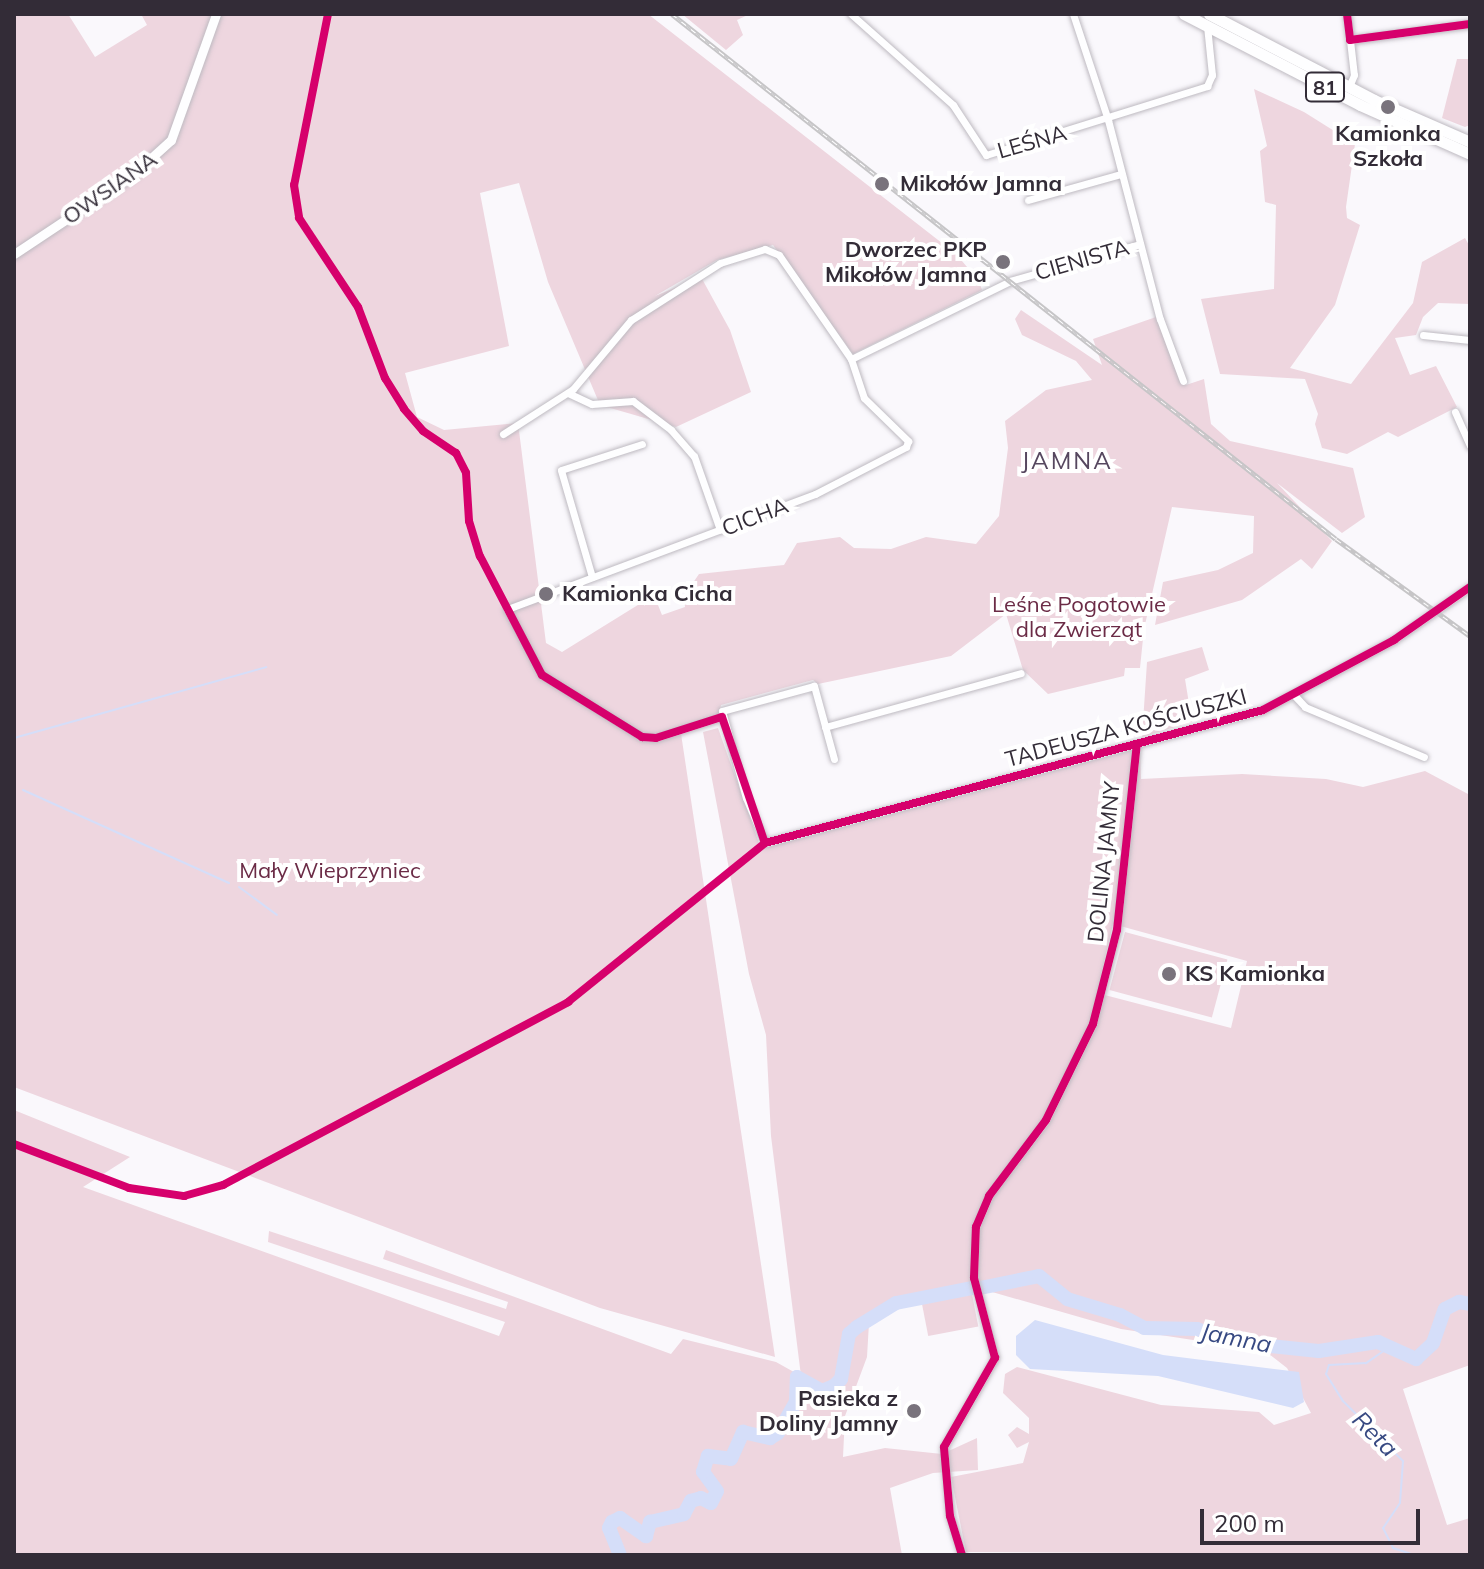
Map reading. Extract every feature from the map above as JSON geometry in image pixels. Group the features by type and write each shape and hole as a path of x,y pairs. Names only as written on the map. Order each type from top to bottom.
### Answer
{"main road":[{"name":"81","path":"1184,14 1208,20 1470,142"},
{"name":"81","path":"1208,20 1360,105 1470,154"}],"street":[{"name":"OWSIANA","path":"14,254 130,177 171,140 216,14"},
{"name":"LEŚNA","path":"851,14 953,105 982,154 1108,120 1207,86 1212,75 1208,20"},
{"name":"CIENISTA","path":"851,359 1010,281 1140,244 1108,120 1073,14"},
{"path":"1347,14 1354,75 1349,87"},
{"path":"1350,40 1470,24"},
{"path":"1028,200 1121,174"},
{"path":"1140,244 1183,381"},
{"path":"503,434 568,393 631,320 720,263 765,249 779,255 851,359"},
{"path":"1423,335 1470,340"},
{"name":"CICHA","path":"722,717 656,738 642,737 542,675 507,609 815,494 899,452 908,441 864,398 851,359"},
{"path":"568,393 592,404 633,401 671,430 694,456 720,530"},
{"path":"1455,412 1470,446"},
{"path":"592,577 561,470 642,444"},
{"name":"TADEUSZA KOŚCIUSZKI","path":"722,717 765,843 1254,713 1294,695 1394,640 1470,587"},
{"path":"825,727 1021,673"},
{"path":"722,717 724,709 814,686 834,759"},
{"path":"1294,695 1305,707 1424,757"},
{"name":"DOLINA JAMNY","path":"962,1555 950,1516 944,1447 995,1358 974,1278 976,1227 989,1196 1046,1120 1093,1024 1117,930 1137,744"}],"green space":[{"name":"Mały Wieprzyniec","path":"14,14 68,14 95,57 147,25 141,14 648,14 956,254 979,281 982,290 853,354 773,245 717,260 655,296 701,277 730,330 751,392 676,427 600,405 548,282 519,183 480,193 509,346 405,373 417,417 444,430 518,423 546,643 562,652 654,595 662,615 685,607 684,596 699,574 784,565 797,543 840,537 854,548 891,549 926,537 976,544 999,516 1008,448 1005,421 1046,390 1092,380 1076,361 1022,335 1015,319 1021,310 1102,365 1093,339 1156,317 1186,385 1204,379 1211,424 1230,441 1353,468 1365,517 1342,533 1277,483 1332,541 1312,569 1301,559 1242,600 1155,625 1163,582 1218,570 1253,553 1254,516 1172,507 1144,629 1140,668 1125,668 1124,676 1048,694 1023,670 1006,614 951,656 818,684 813,680 721,705 719,715 680,727 775,1357 600,1308 14,1087"},
{"path":"682,14 750,14 737,20 743,35 726,50"},
{"path":"1457,59 1470,59 1470,125 1465,127 1442,118"},
{"path":"1254,89 1304,112 1355,144 1346,207 1347,218 1360,225 1335,305 1290,368 1351,384 1413,303 1422,262 1465,238 1470,247 1470,304 1438,303 1423,317 1416,335 1395,338 1410,375 1436,366 1457,407 1398,437 1388,432 1347,454 1322,448 1315,424 1318,414 1305,379 1220,374 1201,299 1274,289 1276,205 1265,202 1260,151 1267,146"},
{"path":"1202,647 1209,670 1185,679 1192,722 1142,737 1147,662"},
{"path":"718,728 761,849 1140,748 1141,779 1242,774 1326,779 1363,787 1425,771 1468,794 1470,1365 1403,1389 1447,1525 1470,1518 1470,1555 966,1552 951,1477 1023,1463 1029,1442 1017,1448 1008,1435 1017,1427 1029,1434 1029,1418 1003,1393 1005,1374 1017,1367 1161,1405 1259,1412 1274,1425 1311,1413 1287,1368 1265,1351 1121,1329 968,1285 919,1296 869,1323 867,1357 845,1416 843,1457 885,1448 942,1454 977,1438 978,1470 933,1473 890,1488 902,1555 14,1555 14,1110 130,1157 83,1187 499,1336 505,1322 268,1242 269,1231 506,1309 508,1302 383,1259 386,1250 671,1354 683,1339 776,1362 801,1376 771,1136 766,1035 749,974 703,732","holes":["1113,924 1247,961 1231,1028 1097,993"]},
{"name":"KS Kamionka","path":"1125,932 1227,959 1212,1017 1109,990"},
{"path":"972,1294 978,1326 928,1336 922,1304"}],"water":[{"name":"Jamna","path":"1035,1320 1163,1355 1299,1372 1304,1402 1293,1408 1158,1376 1030,1369 1016,1355 1016,1336"}],"waterway":[{"path":"14,738 266,667"},
{"path":"23,790 229,883"},
{"path":"239,887 277,915"},
{"name":"Jamna","path":"980,1288 1039,1276 1067,1299 1120,1315 1144,1328 1197,1329 1232,1342 1319,1351 1378,1342 1416,1359 1433,1343 1445,1309 1459,1302 1470,1304"},
{"name":"Jamna","path":"620,1555 609,1528 612,1522 620,1518 646,1536 650,1522 684,1514 691,1501 701,1498 711,1503 717,1491 703,1472 708,1456 731,1459 743,1432 770,1438 778,1433 796,1402 797,1377 822,1391 834,1386 841,1379 849,1334 857,1327 896,1303 972,1288"},
{"name":"Reta","path":"1392,1345 1366,1363 1329,1365 1326,1374 1343,1401 1403,1461 1400,1503 1383,1528 1393,1548 1415,1555"}],"railway":[{"path":"672,14 1336,539 1470,636"}],"cycle path":[{"path":"328,14 294,185 299,218 358,307 385,378 404,409 423,431 456,453 466,473 469,521 480,556 542,675 642,737 656,738 722,717 765,843"},
{"path":"1347,14 1350,40 1470,24"},
{"path":"14,1144 129,1188 184,1196 223,1185 568,1002 765,843 1263,710 1394,640 1470,587"},
{"path":"962,1555 950,1516 944,1447 995,1358 974,1278 976,1227 989,1196 1046,1120 1093,1024 1117,930 1137,744"}],"place":[{"name":"Kamionka Szkoła","path":"1388,107"},
{"name":"Mikołów Jamna","path":"882,184"},
{"name":"Dworzec PKP Mikołów Jamna","path":"1003,262"},
{"name":"Kamionka Cicha","path":"546,594"},
{"name":"KS Kamionka","path":"1169,974"},
{"name":"Pasieka z Doliny Jamny","path":"914,1411"}],"district":[{"name":"JAMNA","path":"1067,461"}],"park label":[{"name":"Leśne Pogotowie dla Zwierząt","path":"1079,616"}]}
